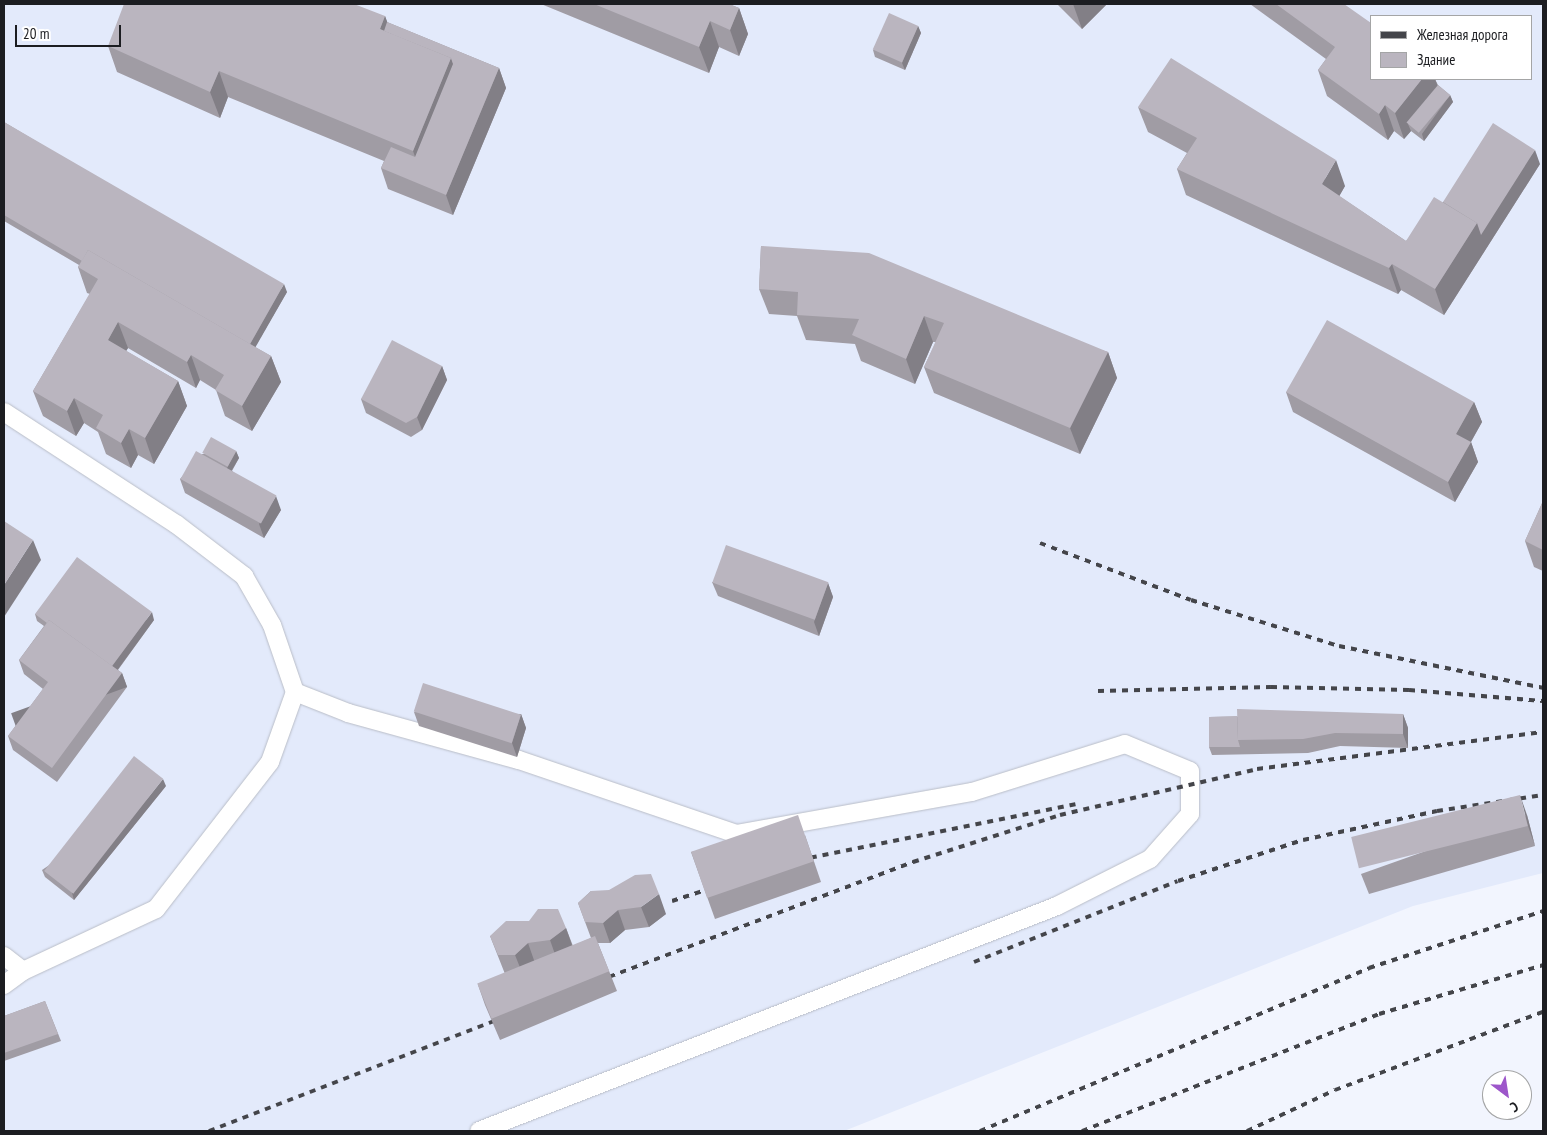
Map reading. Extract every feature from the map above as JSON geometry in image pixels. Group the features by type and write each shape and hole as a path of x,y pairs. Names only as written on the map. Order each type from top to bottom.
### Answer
{"lane":[{"path":"4,412 176,524 244,576 272,625 295,692 270,762 156,909 24,970 4,985"},
{"path":"295,692 348,713 519,760 736,834 972,792 1126,744 1190,770 1190,814 1150,859 1065,902 479,1131"},
{"path":"4,956 24,970"}],"shaded area":[{"path":"4,4 1543,4 1543,873 1413,906 844,1131 4,1131"}],"building":[{"path":"124,4 354,4 385,16 380,29 451,58 413,151 219,71 210,92 108,46"},
{"path":"594,4 729,4 739,8 730,30 710,21 699,47"},
{"path":"1276,4 1344,4 1370,22 1370,80 1421,80 1395,113 1385,105 1379,114 1318,70 1335,47"},
{"path":"889,13 918,26 902,63 873,50"},
{"path":"387,22 499,68 446,195 381,168 391,147 415,157 453,64 451,58 384,31"},
{"path":"1171,58 1336,160 1322,184 1406,241 1434,197 1477,223 1435,289 1392,264 1389,268 1177,169 1197,138 1138,107"},
{"path":"1438,85 1450,95 1419,133 1407,123"},
{"path":"4,122 284,284 250,344 88,250 82,261 4,215"},
{"path":"1493,123 1535,150 1481,235 1477,223 1443,202"},
{"path":"761,246 869,253 1108,352 1070,428 924,367 944,323 924,316 906,359 852,335 859,319 797,315 798,292 759,289"},
{"path":"88,250 271,356 242,406 215,390 224,375 191,355 187,362 118,322 108,340 178,381 145,438 129,429 121,443 96,428 103,415 74,398 67,411 33,391 98,279 78,267"},
{"path":"1327,320 1474,402 1456,434 1471,442 1448,482 1286,392"},
{"path":"392,340 442,366 417,417 406,423 361,399"},
{"path":"211,437 236,451 228,467 202,453"},
{"path":"196,451 276,496 261,524 180,479"},
{"path":"1543,501 1543,550 1525,541"},
{"path":"4,521 33,540 4,585"},
{"path":"726,545 828,582 815,620 712,583"},
{"path":"77,557 152,612 112,666 49,620 47,623 35,614"},
{"path":"49,620 122,673 52,768 8,736 48,682 19,660"},
{"path":"423,683 521,715 512,743 414,712"},
{"path":"1237,709 1403,714 1403,734 1335,733 1303,739 1238,740"},
{"path":"1237,716 1240,747 1209,747 1209,717"},
{"path":"134,756 163,779 73,894 44,871"},
{"path":"1520,795 1528,826 1359,868 1351,837"},
{"path":"798,815 814,861 707,898 691,852"},
{"path":"651,874 659,894 641,907 618,910 603,923 585,922 578,903 591,891 609,890 635,875"},
{"path":"538,909 558,909 566,928 550,940 528,943 515,955 498,955 490,936 506,921 529,921"},
{"path":"595,936 609,971 491,1019 477,984"},
{"path":"45,1001 58,1034 4,1053 4,1016"}],"railway":[{"path":"1040,543 1191,600 1339,646 1543,688"},
{"path":"1098,691 1271,687 1409,690 1543,701"},
{"path":"598,981 913,862 1060,815 1257,769 1543,732"},
{"path":"974,962 1178,881 1303,840 1437,811 1543,795"},
{"path":"799,860 1081,803"},
{"path":"672,901 718,886"},
{"path":"980,1131 1369,968 1543,911"},
{"path":"1082,1131 1379,1014 1543,965"},
{"path":"1247,1131 1335,1090 1543,1012"},
{"path":"209,1131 504,1017"}]}
